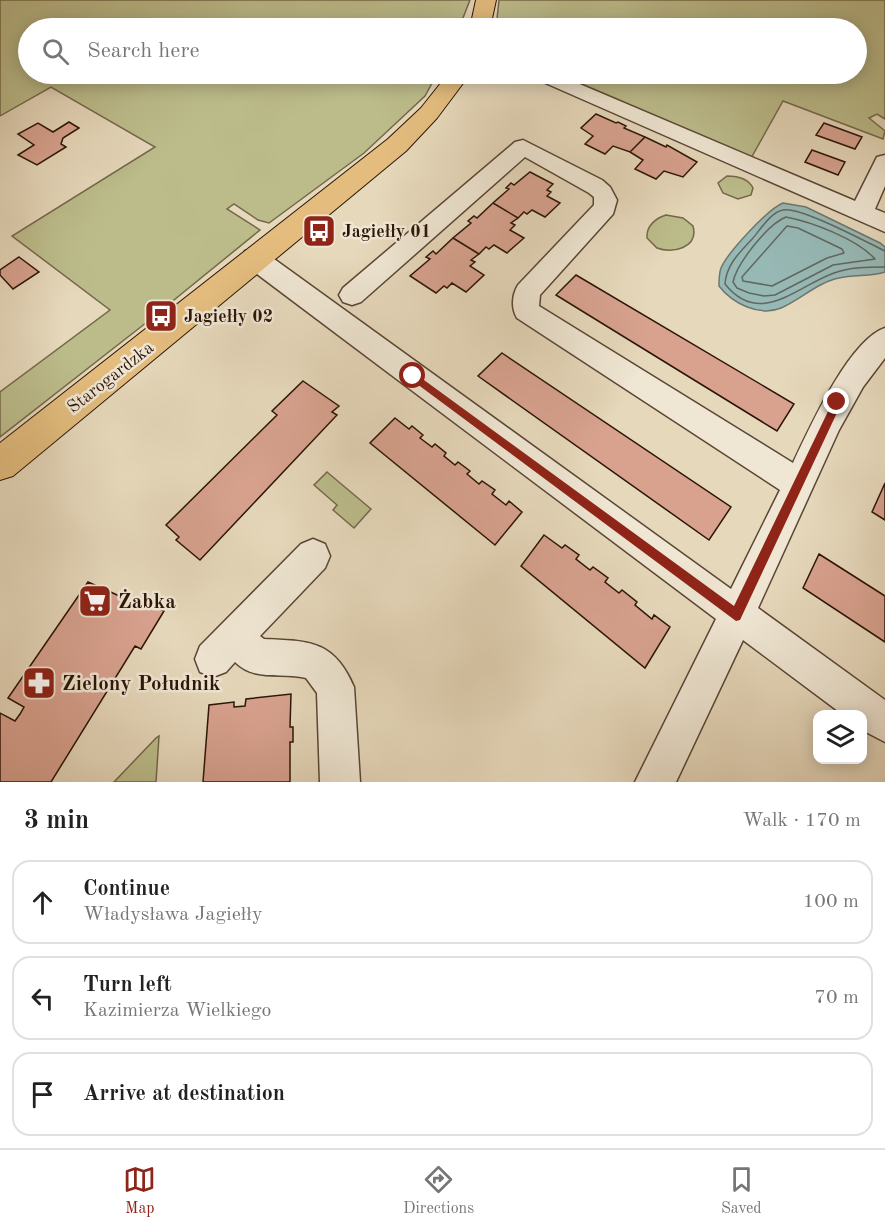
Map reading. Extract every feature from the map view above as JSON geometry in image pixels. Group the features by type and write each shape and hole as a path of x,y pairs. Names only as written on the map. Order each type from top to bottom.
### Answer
{"main road":[{"path":"482,18 486,0"},
{"name":"Starogardzka","path":"0,464 164,334 254,258 398,145 429,113 451,84"}],"street":[{"path":"565,84 885,223"},
{"path":"352,295 523,147 594,185 607,199 605,208 527,292 526,311 798,484"},
{"path":"861,213 885,162"},
{"path":"254,258 885,723"},
{"path":"655,782 723,646 798,484 849,382 868,356 885,339"},
{"path":"313,556 224,648 256,657 303,659 318,664 335,687 340,782"}],"green space":[{"path":"0,0 470,0 463,18 18,18 18,84 432,84 425,96 364,153 269,223 258,220 234,204 227,209 260,230 0,437 0,392 110,310 12,236 155,147 51,87 0,116"},
{"path":"499,0 885,0 885,119 877,114 869,118 885,131 883,139 783,101 750,160 576,84 867,84 867,18 497,18"},
{"path":"727,176 739,177 748,182 753,188 751,195 738,199 723,193 718,183"},
{"path":"666,215 683,218 693,226 694,234 688,244 677,249 663,250 657,248 647,238 652,223"},
{"path":"327,472 371,509 354,528 333,510 337,505 314,485"},
{"path":"159,736 156,782 114,782 156,738"}],"water":[{"path":"783,203 806,207 880,243 885,247 885,272 831,280 788,305 773,310 764,311 747,307 731,298 719,286 721,268 749,232 768,213"}],"building":[{"path":"596,114 618,122 626,126 624,128 645,137 630,152 613,146 605,154 585,144 593,136 581,128"},
{"path":"69,122 79,128 63,138 61,144 66,147 37,165 18,155 34,145 18,134 38,123 53,132"},
{"path":"824,123 862,137 855,149 816,135"},
{"path":"645,137 666,147 667,145 697,162 683,177 664,171 656,179 635,169 643,160 630,152"},
{"path":"812,150 845,162 838,175 805,162"},
{"path":"530,172 553,184 547,190 551,192 547,196 560,203 545,217 532,210 527,214 524,212 518,218 493,203 509,189 506,188 511,183 514,185"},
{"path":"493,203 518,218 511,223 515,225 510,230 524,238 507,253 494,245 489,249 486,247 479,254 453,238 471,223 468,221 474,216 477,218"},
{"path":"453,238 479,254 471,260 475,262 470,266 484,275 466,292 452,283 436,293 410,276 430,259 426,257 433,251 436,254"},
{"path":"19,257 39,272 13,289 0,275 0,270"},
{"path":"576,275 794,404 777,431 556,295"},
{"path":"502,353 731,507 709,540 478,376"},
{"path":"303,381 339,406 332,412 337,415 200,560 176,540 179,537 166,525 277,415 272,411"},
{"path":"395,418 409,429 412,426 423,435 420,438 432,447 435,444 455,465 458,462 470,471 467,474 479,484 482,481 495,490 492,494 506,505 509,501 522,512 495,545 370,443"},
{"path":"885,483 885,520 872,512"},
{"path":"544,535 562,548 565,545 579,555 576,559 590,570 593,567 608,578 605,582 619,593 622,590 652,619 654,615 670,627 645,668 521,566"},
{"path":"819,554 885,596 885,642 803,588"},
{"path":"88,582 133,602 136,599 164,611 141,649 135,646 51,782 0,782 0,713 15,721 20,714 24,707 8,698"},
{"path":"291,694 290,727 293,727 293,742 290,742 290,782 203,782 209,705 234,702 234,707 245,706 246,699"}],"place":[{"name":"Jagiełły 01","path":"319,231"},
{"name":"Jagiełły 02","path":"161,316"},
{"name":"Żabka","path":"95,601"},
{"name":"Zielony Południk","path":"39,683"}],"route":[{"path":"413,376 736,615 837,402"}]}
